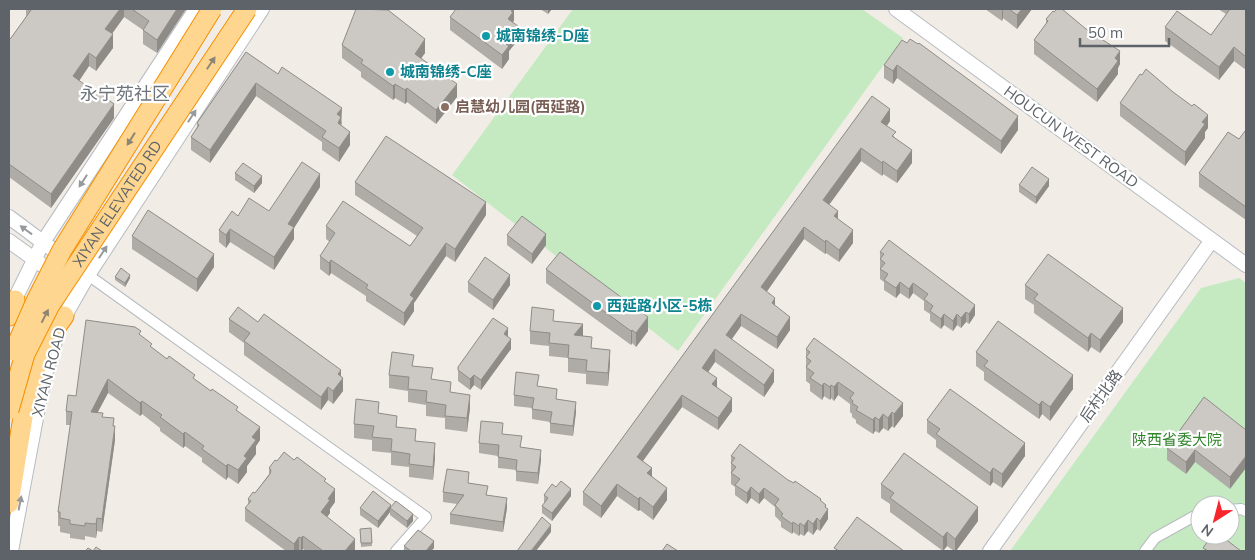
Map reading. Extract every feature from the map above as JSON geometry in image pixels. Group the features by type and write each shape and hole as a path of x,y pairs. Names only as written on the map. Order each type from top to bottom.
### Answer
{"highway":[{"name":"XIYAN ELEVATED RD","path":"9,365 36,301 62,250 212,9"},
{"name":"XIYAN ELEVATED RD","path":"9,410 25,354 50,305 247,9"},
{"path":"9,502 24,411 35,370 48,338 64,316"}],"street":[{"path":"11,308 42,242 196,9"},
{"name":"XIYAN ROAD","path":"11,551 43,381 60,324 88,276 262,9"},
{"name":"HOUCUN WEST ROAD","path":"896,9 911,13 1246,265"},
{"path":"9,218 426,517 396,551"},
{"name":"后村北路","path":"990,551 1212,240"},
{"path":"9,241 78,292"},
{"path":"1145,551 1155,538 1190,519"}],"green space":[{"path":"573,9 862,9 903,38 678,351 452,175"},
{"name":"陕西省委大院","path":"1239,278 1246,283 1246,551 1010,551 1201,288"}],"building":[{"path":"28,9 120,9 105,29 113,34 96,58 89,53 73,76 114,104 51,194 9,164 9,40 31,10"},
{"path":"132,9 177,9 157,40 143,30 149,21"},
{"name":"城南锦绣-C座","path":"356,9 388,10 425,39 415,54 457,84 436,110 407,88 405,90 395,84 393,86 361,63 363,60 342,45"},
{"name":"城南锦绣-D座","path":"456,9 513,9 508,19 518,26 508,39 506,44 509,46 502,55 450,17"},
{"path":"1009,9 1022,9 1017,15"},
{"path":"1057,9 1062,9 1086,29 1120,51 1115,58 1118,61 1097,89 1034,40 1048,21 1046,19"},
{"path":"1230,9 1246,9 1246,57 1234,47 1219,67 1165,27 1177,11 1211,35"},
{"path":"910,39 919,43 1018,116 1001,141 897,65 893,71 884,65 902,40 907,43"},
{"path":"246,52 278,74 282,67 342,108 337,114 341,117 338,123 350,132 339,148 322,137 326,131 256,83 210,150 191,137 199,125 197,123"},
{"path":"1146,69 1173,92 1192,106 1194,104 1208,115 1202,122 1205,124 1185,152 1120,103 1140,74 1142,75"},
{"path":"872,96 890,109 881,122 896,132 892,136 912,150 897,171 861,148 823,200 838,211 834,216 853,230 839,250 804,227 761,287 775,298 772,303 790,317 777,337 741,314 726,335 774,370 764,385 715,349 702,368 717,378 712,384 732,398 718,418 682,395 637,457 652,468 647,473 667,488 653,507 617,484 601,506 583,492"},
{"path":"1245,131 1246,207 1199,173 1228,132 1239,139"},
{"path":"386,136 486,202 455,249 446,243 410,295 414,298 404,313 366,288 368,285 331,260 329,263 320,256 335,233 326,226 343,201 410,246 423,228 355,182"},
{"path":"302,162 320,174 288,224 294,227 274,257 230,229 226,235 219,230 232,211 238,216 249,198 269,211"},
{"path":"243,163 262,176 254,186 235,173"},
{"path":"1032,167 1049,179 1036,197 1019,185"},
{"path":"148,210 214,254 197,279 132,236"},
{"path":"522,216 546,234 532,254 507,235"},
{"path":"889,240 975,305 969,314 966,312 961,318 957,314 953,321 944,314 941,319 930,311 933,306 924,299 928,294 913,283 909,289 900,282 896,288 884,280 888,274 880,269 885,263 880,259 884,254 880,252"},
{"path":"560,252 648,317 636,333 546,269"},
{"path":"1048,254 1123,308 1100,340 1091,333 1088,338 1034,299 1038,294 1025,285"},
{"path":"485,257 510,275 493,300 468,282"},
{"path":"121,268 130,275 125,283 115,277"},
{"path":"238,307 258,322 264,314 341,370 338,374 343,378 333,391 328,387 321,397 244,341 250,333 229,319"},
{"path":"532,307 554,310 553,321 583,324 574,335 592,337 591,348 610,350 608,373 586,371 587,360 568,358 569,345 549,343 550,333 530,331"},
{"path":"493,318 508,328 504,334 511,339 481,380 474,375 470,379 458,370 458,367"},
{"path":"86,320 135,327 141,331 139,334 152,344 150,346 167,359 169,356 195,375 193,378 238,407 236,410 260,427 252,437 256,440 244,456 247,458 238,470 228,464 226,466 202,449 204,446 185,432 183,434 160,417 162,415 142,401 140,403 108,379 91,412 103,413 102,417 114,418 113,426 115,426 102,519 97,518 96,524 85,523 85,526 70,524 70,520 60,518 60,512 58,512 72,412 66,411 68,395 76,396"},
{"path":"998,321 1073,375 1050,407 1042,401 1039,405 984,366 988,361 976,352"},
{"path":"814,338 903,403 894,414 892,412 888,418 883,414 879,420 875,417 873,420 856,410 858,407 852,403 853,401 850,398 854,393 838,382 834,387 824,383 822,386 810,378 814,373 806,367 811,361 806,357 810,352 806,349"},
{"path":"392,352 414,355 412,366 433,368 431,379 451,382 450,392 470,395 467,418 445,416 446,405 426,402 427,391 408,389 409,377 389,375"},
{"path":"516,372 539,375 537,386 557,389 556,399 576,402 573,426 550,423 552,412 532,409 534,398 514,395"},
{"path":"950,389 1025,443 1002,474 993,468 990,473 936,434 940,429 927,420"},
{"path":"1204,397 1246,430 1246,456 1230,477 1195,450 1186,462 1167,448"},
{"path":"356,399 379,402 378,413 397,416 396,427 416,429 415,441 435,443 433,467 409,464 410,454 391,451 392,439 372,437 374,426 354,424"},
{"path":"481,421 503,423 502,434 522,436 520,447 541,450 538,473 516,471 517,460 498,457 499,445 479,443"},
{"path":"740,444 788,480 794,483 795,481 821,499 828,509 820,521 817,518 813,524 808,520 804,526 800,523 799,526 793,522 792,524 781,516 783,514 775,505 779,499 764,488 759,494 751,487 747,493 735,485 740,479 731,473 736,467 731,463 735,458 731,456"},
{"path":"284,452 294,460 297,457 326,479 324,481 335,489 321,512 355,539 345,551 323,551 303,536 299,537 294,544 245,508 251,501 248,499 253,492 255,493 270,474 271,470 269,468"},
{"path":"904,453 978,507 955,539 947,532 943,537 890,498 894,493 881,484"},
{"path":"447,469 469,472 468,483 488,486 486,495 507,498 503,522 450,514 464,495 443,492"},
{"path":"561,481 571,489 552,513 542,506 548,498 544,495 552,484 556,487"},
{"path":"373,491 391,505 378,521 360,508"},
{"path":"396,501 413,514 407,521 390,508"},
{"path":"542,517 551,525 531,551 517,551"},
{"path":"857,517 904,551 839,551 834,548"},
{"path":"371,528 372,543 361,543 360,529"},
{"path":"418,530 434,541 426,551 411,551 404,546"},
{"path":"667,544 678,551 662,551"},
{"path":"1205,545 1233,545 1241,551 1208,551 1203,548"},
{"path":"96,547 102,551 93,551"}],"place":[{"name":"城南锦绣-D座","path":"486,36"},
{"name":"城南锦绣-C座","path":"390,72"},
{"name":"启慧幼儿园(西延路)","path":"445,107"},
{"name":"西延路小区-5栋","path":"597,306"}],"district":[{"name":"永宁苑社区","path":"125,94"}]}
